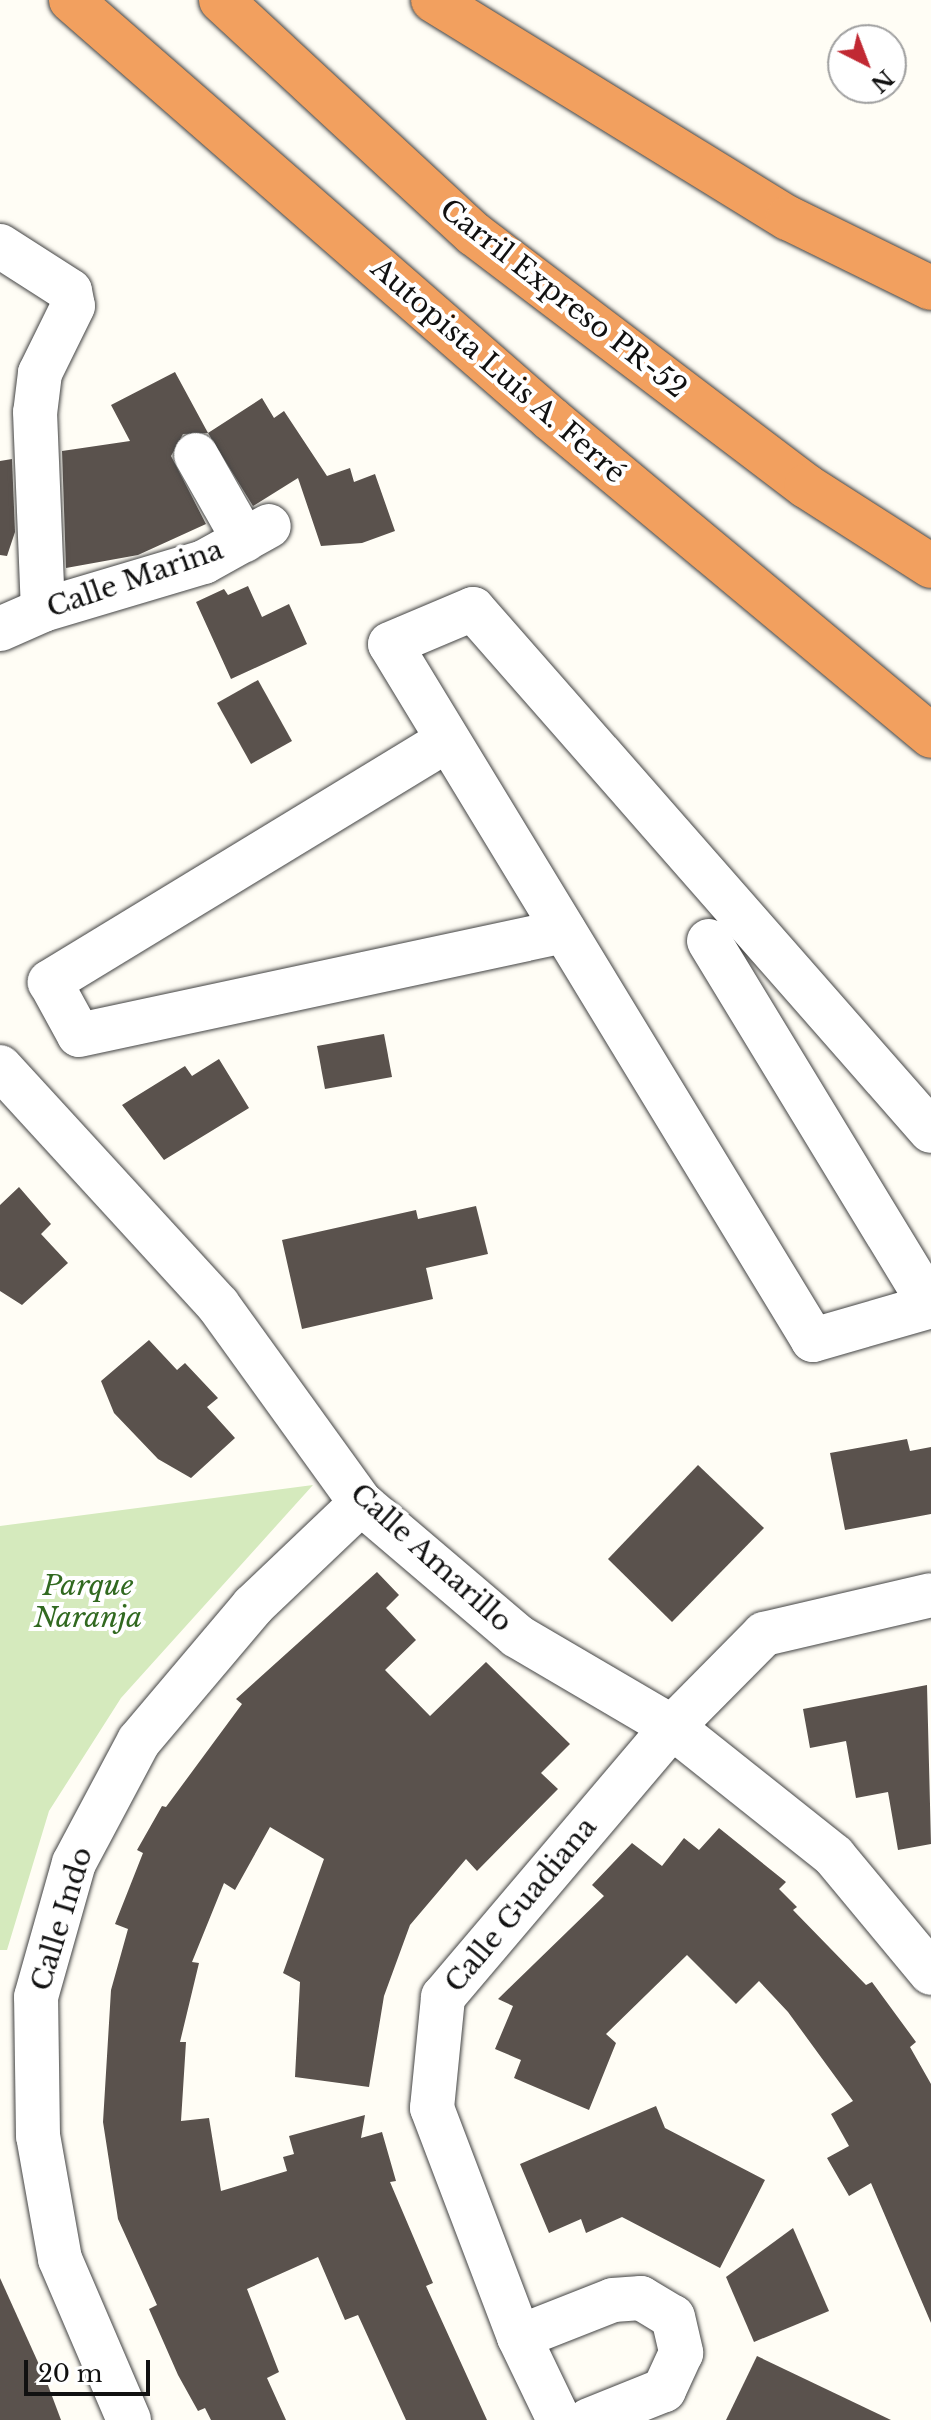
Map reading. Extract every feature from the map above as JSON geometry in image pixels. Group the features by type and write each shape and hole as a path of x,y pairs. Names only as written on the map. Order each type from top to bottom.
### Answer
{"highway":[{"name":"Autopista Luis A. Ferré","path":"71,0 551,419 931,736"},
{"name":"Carril Expreso PR-52","path":"221,0 474,234 806,486 931,566"},
{"path":"433,0 788,218 931,288"},
{"path":"838,659 931,760"}],"street":[{"path":"0,246 70,291 73,306 40,373 35,412 43,610"},
{"name":"Calle Marina","path":"0,629 43,610 204,562 257,533 196,455"},
{"path":"709,941 931,1306 813,1340 446,741 390,644 473,609 931,1131"},
{"path":"446,741 50,982 79,1035 564,931"},
{"name":"Calle Amarillo","path":"0,1067 218,1305 361,1503 517,1636 672,1727 834,1856 931,1973"},
{"name":"Calle Indo","path":"129,2420 60,2259 18,1996 74,1863 139,1741 253,1606 361,1503"},
{"name":"Calle Guadiana","path":"559,2420 519,2337 432,2108 443,1997 672,1727 764,1634 931,1595"},
{"path":"519,2337 613,2300 641,2298 673,2317 681,2353 664,2390 589,2420"}],"green space":[{"name":"Parque Naranja","path":"313,1485 121,1698 49,1811 7,1950 0,1950 0,1526"}],"building":[{"path":"175,372 208,433 183,434 171,456 206,524 138,555 66,568 62,451 130,441 111,405"},
{"path":"262,398 274,418 284,411 327,476 350,468 354,482 375,474 395,531 362,543 321,546 298,478 253,506 208,433"},
{"path":"12,459 15,532 7,556 0,555 0,461"},
{"path":"248,586 262,617 289,604 307,644 231,679 196,602 224,589 228,595"},
{"path":"258,680 292,741 251,764 217,703"},
{"path":"384,1034 392,1077 325,1089 317,1046"},
{"path":"219,1059 249,1108 164,1160 122,1105 185,1066 192,1076"},
{"path":"19,1187 51,1224 41,1234 68,1263 22,1305 0,1291 0,1205"},
{"path":"476,1206 488,1254 426,1268 433,1299 302,1329 282,1240 416,1210 418,1219"},
{"path":"149,1340 177,1370 185,1363 218,1398 207,1407 235,1438 191,1478 158,1459 114,1413 101,1381"},
{"path":"907,1439 910,1451 931,1447 931,1514 845,1530 830,1453"},
{"path":"698,1465 764,1528 672,1622 608,1559"},
{"path":"377,1572 399,1595 386,1608 416,1640 385,1670 430,1716 486,1662 570,1744 541,1773 558,1789 477,1871 466,1859 410,1925 384,1996 369,2087 295,2077 300,1982 283,1973 324,1859 270,1827 235,1890 224,1883 192,1962 199,1963 180,2042 186,2042 181,2121 209,2118 221,2191 287,2171 283,2157 294,2154 289,2136 365,2115 361,2138 382,2132 396,2181 390,2182 433,2283 426,2286 487,2420 406,2420 358,2315 345,2320 318,2257 247,2289 279,2372 267,2378 286,2420 211,2420 205,2408 198,2411 178,2375 149,2309 157,2305 118,2219 103,2122 111,1990 128,1929 115,1924 143,1853 137,1850 162,1806 166,1807 242,1704 236,1699"},
{"path":"927,1685 931,1844 898,1850 888,1792 856,1798 846,1741 810,1748 803,1709"},
{"path":"719,1828 786,1882 779,1889 797,1907 793,1910 866,1985 872,1982 916,2042 910,2047 931,2084 931,2323 871,2183 849,2196 827,2158 849,2146 831,2114 853,2101 788,2012 759,1981 736,2004 687,1955 606,2034 616,2043 589,2110 514,2078 521,2060 495,2049 513,2006 498,1999 604,1896 592,1885 632,1843 662,1866 684,1838 699,1850"},
{"path":"656,2106 665,2128 765,2180 720,2268 622,2217 586,2233 581,2219 549,2233 520,2164"},
{"path":"793,2228 829,2311 754,2342 726,2277"},
{"path":"0,2278 46,2380 61,2420 0,2420"},
{"path":"757,2356 891,2420 726,2420"}]}
